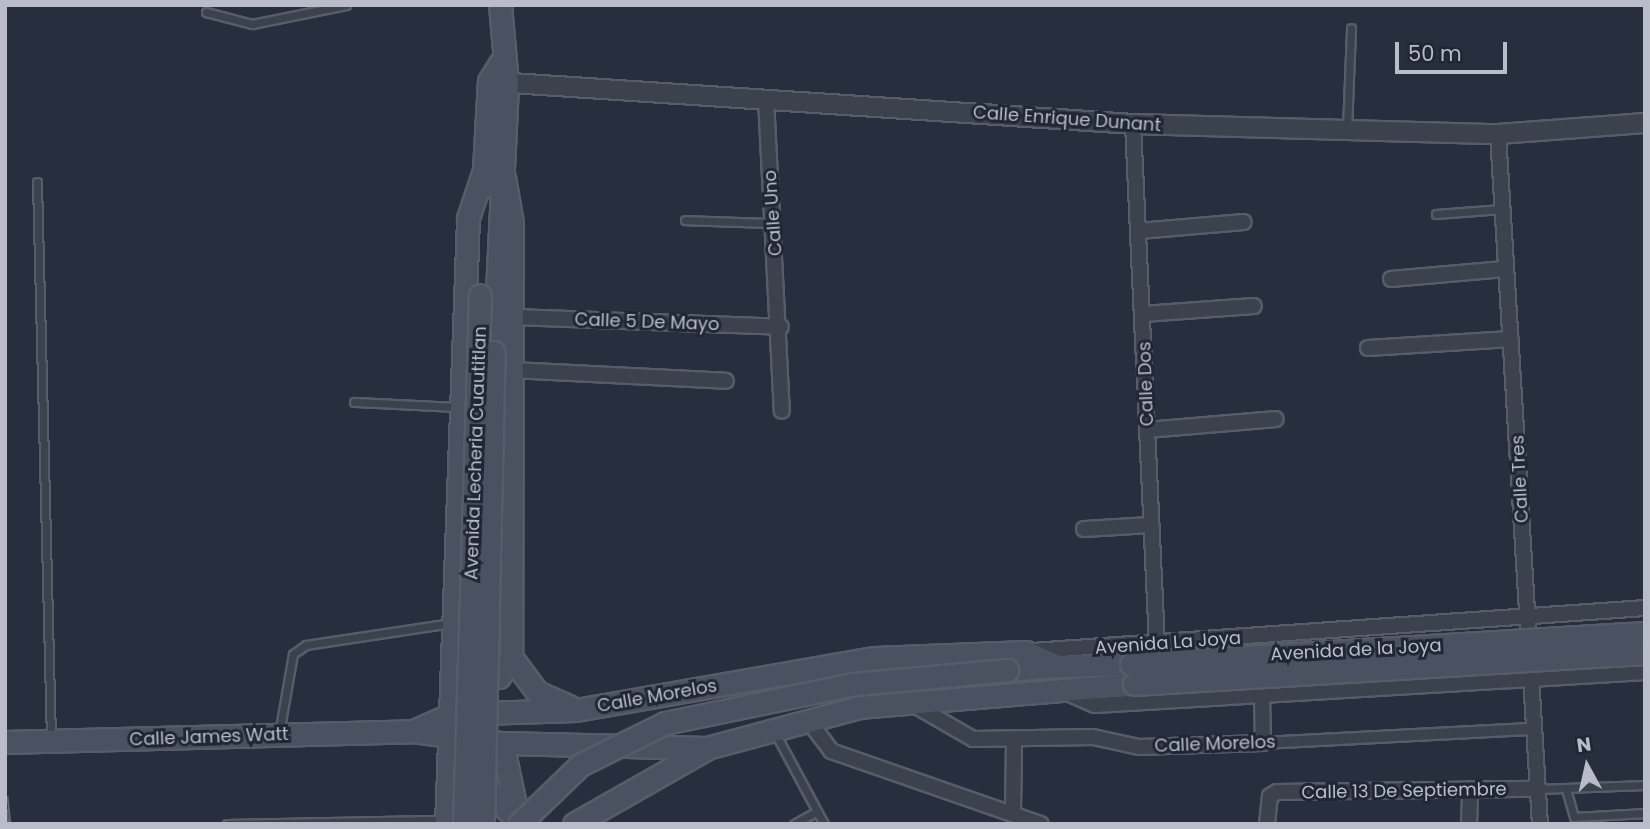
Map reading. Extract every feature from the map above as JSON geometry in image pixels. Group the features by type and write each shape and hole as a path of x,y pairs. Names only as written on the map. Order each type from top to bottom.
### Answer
{"main road":[{"path":"498,83 501,62 500,5"},
{"name":"Avenida Lecheria Cuautitlan","path":"452,822 480,295 494,175 498,83"},
{"path":"494,175 512,223 512,657 537,692 576,710"},
{"path":"452,822 448,796 468,218 494,175"},
{"name":"Avenida Lecheria Cuautitlan","path":"483,824 497,219 494,175"},
{"name":"Avenida de la Joya","path":"519,823 580,765 665,723 854,684 1062,666 1645,633"},
{"name":"Calle Morelos","path":"452,714 576,710 875,658 1026,652 1062,666"},
{"name":"Avenida de la Joya","path":"1064,689 1645,653"},
{"path":"453,676 490,681 512,657"},
{"path":"574,824 707,748 774,729 907,701 1064,689"},
{"name":"Calle James Watt","path":"412,731 452,714"},
{"name":"Calle James Watt","path":"5,742 412,731 451,739"},
{"path":"451,739 502,743 707,748"},
{"path":"502,743 519,823"},
{"path":"448,796 480,785 519,823"}],"street":[{"name":"Calle Enrique Dunant","path":"498,83 1133,124 1498,134 1645,123"},
{"name":"Calle Uno","path":"766,99 781,327 782,411"},
{"name":"Calle Dos","path":"1133,124 1157,644"},
{"name":"Calle Tres","path":"1498,134 1540,824"},
{"path":"1139,231 1244,222"},
{"path":"1391,279 1505,269"},
{"path":"1143,314 1254,306"},
{"name":"Calle 5 De Mayo","path":"514,317 781,327"},
{"path":"1368,348 1511,339"},
{"path":"512,370 726,381"},
{"path":"1148,430 1276,419"},
{"path":"1084,529 1152,525"},
{"name":"Avenida La Joya","path":"1026,652 1645,608"},
{"path":"1064,689 1095,705 1530,682 1645,673"},
{"path":"1262,697 1263,743"},
{"name":"Calle Morelos","path":"907,701 959,734 1014,741 1093,737 1139,747 1534,729"},
{"path":"808,720 831,751 1041,824"},
{"path":"1013,814 1014,741"},
{"path":"1469,824 1470,789"},
{"name":"Calle 13 De Septiembre","path":"1268,824 1270,796 1538,789"}],"lane":[{"path":"206,12 253,24 345,5"},
{"path":"1347,130 1351,28"},
{"path":"37,182 51,741"},
{"path":"1436,214 1502,209"},
{"path":"685,220 773,223"},
{"path":"354,402 462,407"},
{"path":"279,734 287,666 306,645 455,622"},
{"path":"774,729 824,824"},
{"path":"1538,789 1645,785"},
{"path":"1566,789 1574,817 1645,813"},
{"path":"794,824 817,811"},
{"path":"227,824 452,822"}],"railway":[{"path":"5,796 8,824"}]}
